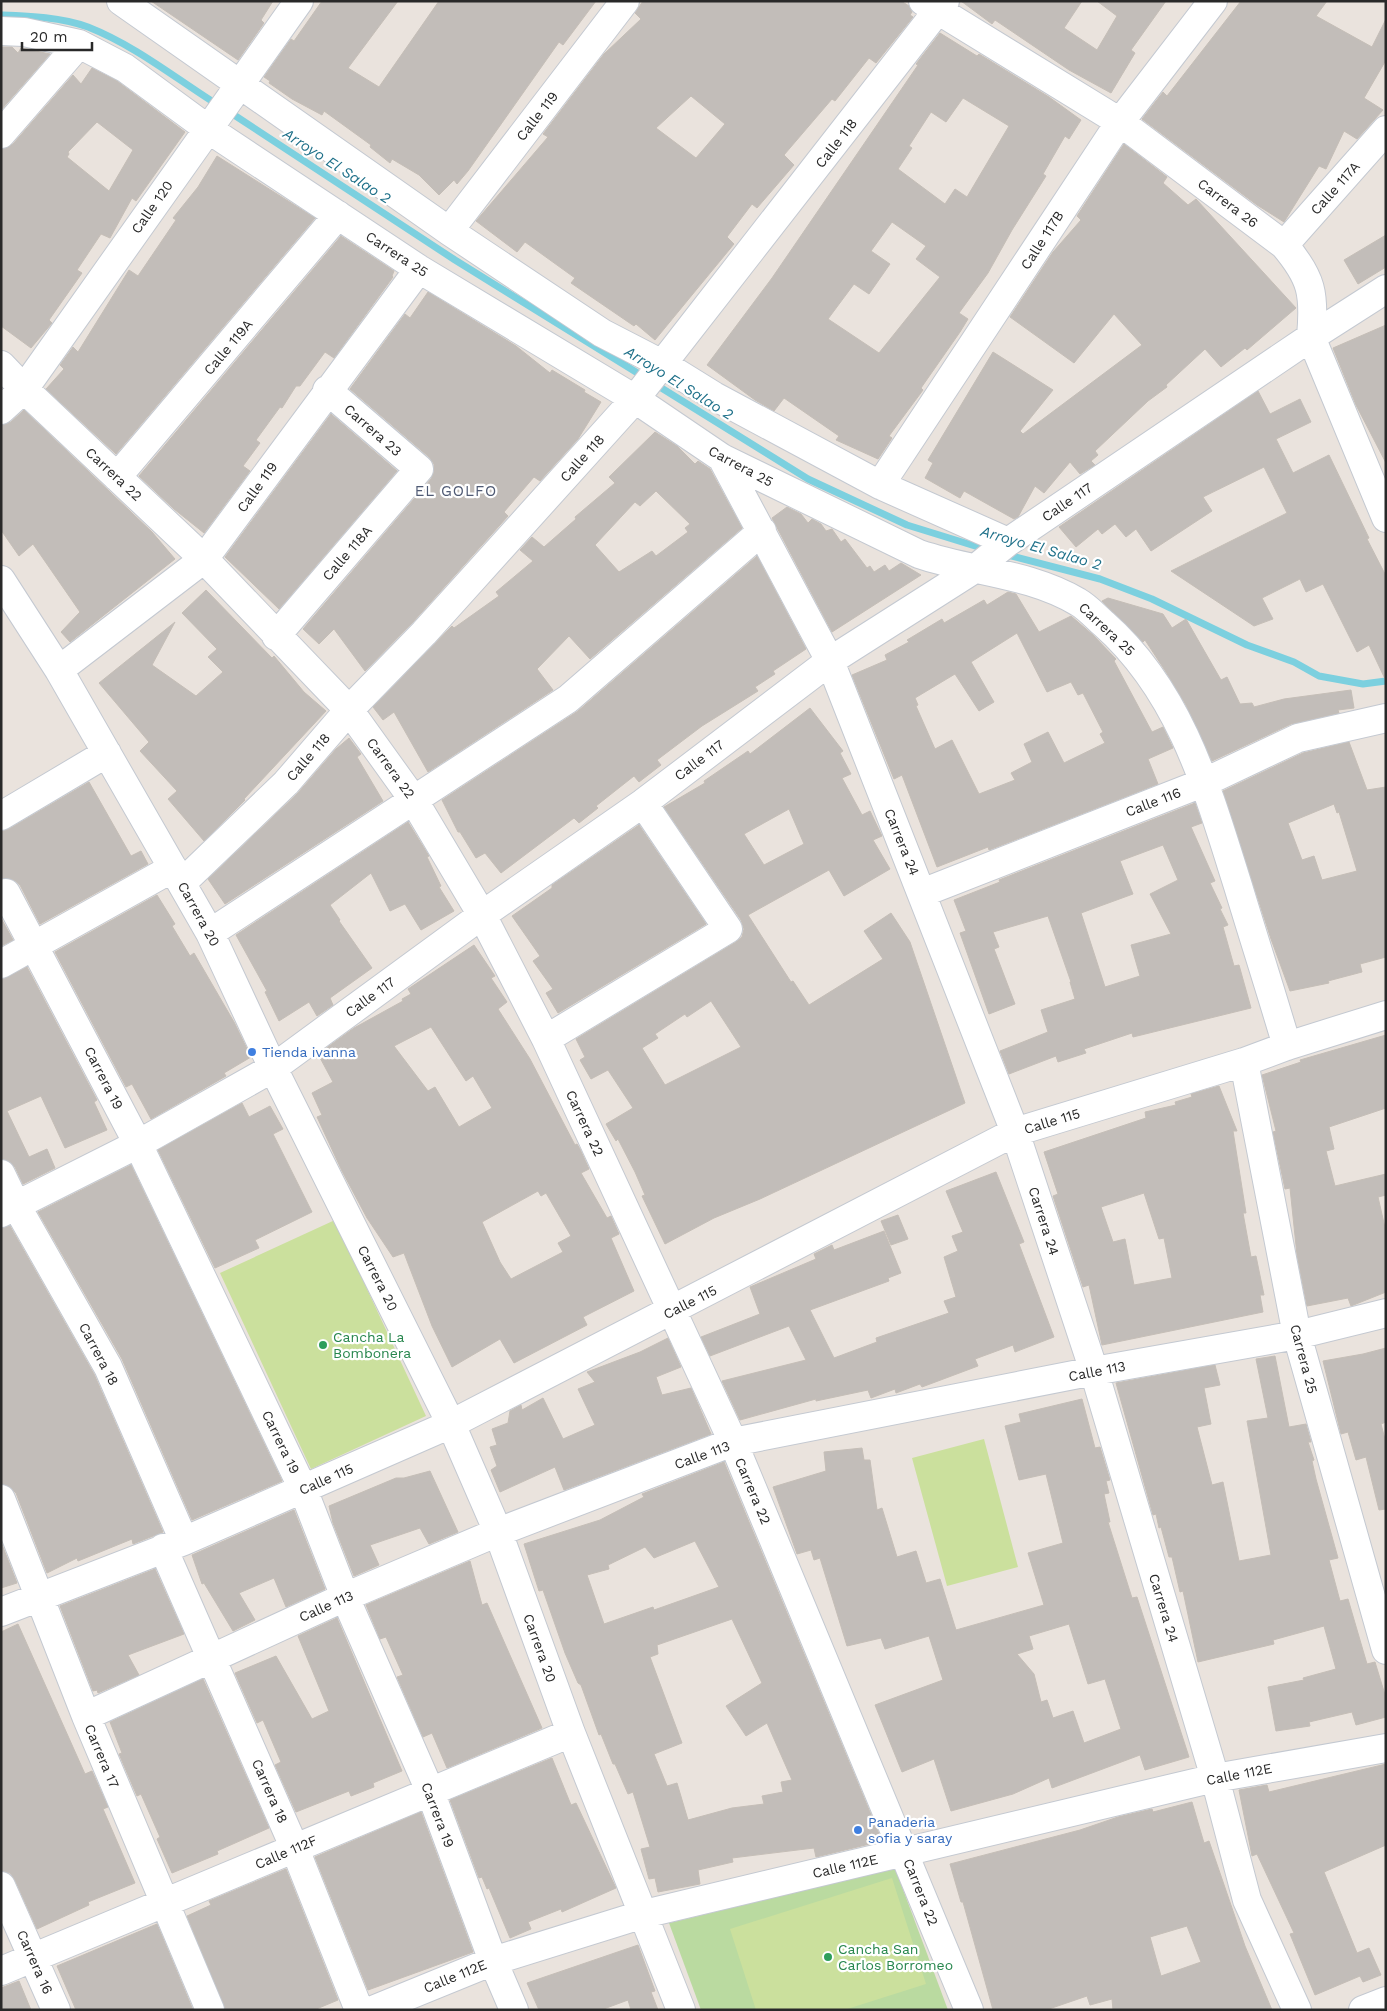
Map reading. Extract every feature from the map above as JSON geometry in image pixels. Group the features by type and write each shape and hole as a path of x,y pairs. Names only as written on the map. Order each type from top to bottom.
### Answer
{"street":[{"name":"Carrera 25","path":"121,1 224,105 338,215 419,269 635,399 722,458 919,554 947,564 1016,576 1079,602 1113,632 1144,665 1179,722 1205,782 1287,1046"},
{"name":"Calle 120","path":"1,410 24,389 224,105 300,1"},
{"name":"Calle 119","path":"449,230 626,1"},
{"name":"Calle 117B","path":"880,485 1120,122 1213,1"},
{"name":"Carrera 26","path":"936,4 1120,122 1284,245 1302,266 1310,288 1314,308 1311,337 1386,518"},
{"name":"Calle 118","path":"1,964 177,875 286,783 349,710 424,633 664,365 936,4"},
{"name":"Carrera 25","path":"1,31 24,32 79,44 124,68 224,105 449,230 602,332 664,365 714,396 880,485 1008,542"},
{"path":"1,134 79,44"},
{"name":"Calle 117A","path":"1284,245 1386,130"},
{"name":"Calle 119A","path":"117,477 338,215"},
{"name":"Calle 119","path":"59,670 204,560 327,390 419,269"},
{"name":"Calle 117","path":"9,1209 138,1144 273,1068 482,915 643,803 830,661 976,568 1008,542 1311,337 1386,289"},
{"name":"Carrera 22","path":"1,365 204,560 349,710 413,799 482,915 546,1039 674,1310 733,1442 969,2010"},
{"name":"Carrera 23","path":"327,390 419,469"},
{"name":"Carrera 24","path":"722,458 830,661 1015,1132 1094,1371 1215,1778 1247,1900 1297,2010"},
{"name":"Calle 118A","path":"276,636 419,469"},
{"path":"210,933 568,699 762,531"},
{"name":"Carrera 20","path":"1,580 59,670 210,933 273,1068 451,1424 498,1532 571,1733 681,2010"},
{"name":"Calle 116","path":"922,893 1205,782 1298,738 1386,718"},
{"path":"1,816 107,753"},
{"path":"546,1039 728,929 643,803"},
{"name":"Carrera 19","path":"6,893 36,946 138,1144 303,1489 345,1597 430,1791 493,1961 514,2010"},
{"name":"Calle 115","path":"1,1612 41,1598 173,1544 451,1424 1015,1132 1244,1062 1287,1046 1386,1016"},
{"name":"Carrera 25","path":"1244,1062 1297,1335 1386,1650"},
{"name":"Carrera 18","path":"1,1174 9,1209 108,1367 173,1544 212,1658 295,1849 359,2010"},
{"name":"Calle 113","path":"86,1716 345,1597 498,1532 733,1442 1094,1371 1297,1335 1386,1313"},
{"name":"Carrera 17","path":"1,1499 86,1716 210,2010"},
{"name":"Calle 112F","path":"1,1971 571,1733"},
{"name":"Calle 112E","path":"373,2010 493,1961 644,1914 1215,1778 1386,1748"},
{"name":"Carrera 16","path":"1,1886 56,2010"},
{"path":"1363,2010 1386,2001"}],"green space":[{"name":"Cancha La Bombonera","path":"335,1220 426,1416 311,1469 220,1273"},
{"path":"984,1439 1018,1567 947,1586 912,1458"},
{"name":"Cancha San Carlos Borromeo","path":"895,1868 948,2010 701,2010 669,1923"},
{"name":"Cancha San Carlos Borromeo","path":"892,1878 926,1984 844,2010 756,2010 730,1929"}],"building":[{"path":"151,1 273,1 261,20 264,23 238,60"},
{"path":"322,1 398,1 348,68 379,87 439,1 596,1 563,45 559,42 468,171 457,184 454,180 439,195 419,175 392,159 390,163 370,147 371,145 324,111 322,115 292,99 269,83 270,81 264,77 291,39 294,41"},
{"path":"643,1 901,1 909,6 912,12 910,15 913,17 876,63 869,58 835,101 832,99 784,155 794,165 757,208 752,204 727,237 734,244 655,340 636,324 634,326 571,283 575,278 525,242 517,252 476,221 548,137 543,134 604,54 641,19 635,13","holes":["691,96 725,124 696,158 656,128"]},
{"path":"961,1 1082,1 1064,28 1097,50 1117,16 1097,1 1166,1 1131,50 1135,53 1111,93 1069,70 995,20 992,24"},
{"path":"1241,1 1327,1 1316,16 1372,47 1386,19 1386,60 1364,98 1383,110 1357,139 1344,131 1326,169 1319,166 1284,222 1257,205 1142,119 1163,92 1167,96"},
{"path":"940,33 977,56 979,54 1049,97 1081,120 1069,139 1065,136 1043,174 1046,176 988,273 959,313 968,319 921,388 923,390 889,436 892,438 878,459 836,440 839,436 784,398 774,411 755,400 707,365 772,278 918,65 916,64","holes":["963,98 1009,126 967,197 955,189 945,204 898,169 912,148 909,146 931,112 946,122","892,222 926,246 916,259 940,277 879,353 828,319 854,284 869,294 890,264 871,251"]},
{"path":"1,47 12,47 18,53 21,48 50,54 1,110"},
{"path":"92,68 117,81 185,132 136,201 132,198 110,238 101,234 77,270 82,273 49,320 52,323 31,348 1,326 1,149 13,144 73,75 81,84","holes":["97,122 133,150 109,191 67,157 68,152"]},
{"path":"1124,144 1167,177 1163,183 1188,205 1196,199 1296,308 1247,350 1245,348 1221,367 1205,349 1166,385 1167,387 1148,401 1095,451 1098,455 1091,461 1095,465 1080,474 1070,462 1044,493 1035,486 1018,517 1014,519 964,491 960,498 925,478 933,463 928,460 993,352 1053,390 1020,431 1023,434 1142,345 1114,314 1074,363 1010,317 1053,252 1081,220 1077,216"},
{"path":"217,156 315,218 116,454 46,389 64,369 60,365 73,347 78,352 129,270 138,276 176,220 173,218 198,187"},
{"path":"1386,235 1386,267 1358,284 1344,260"},
{"path":"341,236 394,271 393,277 334,358 325,352 300,386 296,386 282,408 280,407 256,440 260,443 243,466 250,471 204,533 174,509 139,476"},
{"path":"428,292 516,346 550,373 552,370 601,402 578,439 540,481 534,477 504,512 508,516 413,622 365,671 334,629 319,644 303,629 431,479 434,472 434,464 429,457 350,389 405,314 410,318"},
{"path":"1386,325 1386,463 1356,405 1333,348"},
{"path":"1258,391 1270,414 1300,399 1311,422 1276,439 1293,473 1329,455 1386,576 1386,681 1369,645 1357,652 1323,584 1306,592 1300,579 1262,598 1273,619 1254,626 1171,571 1287,513 1264,467 1203,497 1212,511 1151,551 1136,529 1126,537 1115,524 1102,534 1098,529 1076,547 1059,527"},
{"path":"24,410 152,532 175,559 70,642 61,632 80,612 33,544 19,556 1,530 1,425 11,422"},
{"path":"331,414 397,471 279,609 225,557"},
{"path":"655,432 677,446 695,464 698,461 710,469 742,528 590,659 569,636 537,669 553,690 428,772 394,712 383,720 373,707 452,626 454,628 499,596 496,592 533,561 520,550 532,537 544,547 576,519 575,517 615,483 609,477","holes":["656,491 690,524 685,528 688,532 656,556 652,551 619,572 595,545 635,502 640,506"]},
{"path":"787,507 801,514 808,523 812,519 821,524 826,531 832,529 841,542 845,539 867,568 870,566 874,572 885,565 889,571 901,563 921,575 832,632 772,518"},
{"path":"757,556 806,649 773,671 775,674 755,687 758,691 702,726 657,760 661,765 639,782 634,776 596,806 598,808 579,823 574,818 501,873 485,853 476,858 460,832 458,832 442,800 578,711"},
{"path":"206,590 272,658 274,656 304,692 326,711 245,800 204,841 168,799 177,791 140,751 149,742 99,683 175,622 152,665 196,696 223,672 208,657 217,649 182,613"},
{"path":"1008,592 1016,594 1039,632 1071,616 1116,659 1114,661 1152,732 1163,727 1173,748 1148,759 1158,784 989,850 988,847 937,867 902,775 894,779 852,675 887,660 885,655 909,642 907,640 942,619 944,623 984,600 987,605","holes":["1017,633 1047,692 1071,682 1078,695 1083,693 1103,732 1100,734 1105,743 1064,763 1048,732 1024,744 1032,762 1011,773 1015,780 979,794 952,740 935,749 916,706 918,705 915,698 955,674 979,711 994,702 971,662"]},
{"path":"1108,598 1163,614 1172,628 1186,619 1221,680 1227,677 1240,704 1252,703 1254,707 1284,699 1351,690 1354,708 1338,710 1339,713 1291,724 1212,761 1186,705 1166,672 1145,640 1143,642 1102,601"},
{"path":"810,708 843,751 840,753 851,774 842,778 862,815 870,811 882,836 873,840 890,869 844,896 829,870 748,915 791,982 793,981 809,1005 883,959 864,931 891,913 910,942 965,1103 760,1199 714,1218 665,1244 642,1196 645,1195 635,1172 618,1139 616,1141 606,1124 633,1108 608,1070 591,1079 580,1060 585,1057 576,1039 742,937 744,929 741,920 664,807 705,783 704,781 748,751 750,754","holes":["789,809 804,844 764,865 744,834","711,1001 741,1047 665,1085 642,1048 658,1038 655,1034 685,1014 687,1017"]},
{"path":"349,738 361,754 357,757 383,801 225,904 208,879 297,794 336,749"},
{"path":"1349,742 1367,790 1386,787 1386,957 1360,964 1362,972 1328,981 1329,983 1290,991 1223,791 1303,753","holes":["1334,804 1337,813 1339,812 1357,871 1322,880 1314,856 1302,860 1288,823"]},
{"path":"89,782 131,856 141,851 148,864 40,924 20,885 14,880 1,879 1,832"},
{"path":"1195,803 1202,823 1191,827 1215,881 1210,883 1228,925 1223,927 1234,966 1239,965 1251,1008 1133,1037 1132,1033 1084,1049 1086,1053 1058,1062 1056,1056 1009,1074 1000,1051 1048,1032 1041,1010 1075,999 1048,916 993,932 999,947 994,949 1015,1004 989,1014 960,933 966,931 954,900 1000,882 999,880","holes":["1163,845 1178,880 1150,894 1171,934 1131,945 1140,976 1105,987 1081,913 1133,894 1120,861"]},
{"path":"408,822 429,856 427,857 441,886 439,887 454,911 421,930 405,904 390,911 371,873 330,905 372,968 330,998 333,1005 317,1016 309,1002 279,1021 265,992 267,991 236,935"},
{"path":"639,825 706,924 558,1013 546,993 553,989 533,961 540,956 512,916 552,888 552,885"},
{"path":"157,895 175,924 172,926 190,956 194,953 234,1022 251,1057 224,1073 226,1076 151,1119 132,1084 126,1087 55,952"},
{"path":"1,918 13,940 1,946"},
{"path":"474,945 495,976 491,978 507,1002 498,1009 530,1059 575,1145 577,1144 580,1149 589,1169 581,1173 607,1218 611,1216 619,1234 611,1238 634,1291 583,1317 587,1325 514,1363 500,1339 452,1367 432,1326 404,1253 393,1257 367,1218 342,1171 317,1117 322,1115 312,1093 333,1082 318,1054 354,1028 403,1001 402,999 411,994 408,989","holes":["431,1027 466,1081 473,1076 492,1108 459,1127 435,1087 428,1091 394,1046","538,1191 541,1196 546,1193 571,1236 558,1243 563,1252 511,1279 500,1262 482,1222"]},
{"path":"27,967 97,1100 94,1102 107,1130 65,1148 41,1096 7,1111 29,1157 47,1149 55,1168 23,1184 15,1167 9,1161 1,1159 1,980"},
{"path":"1386,1035 1386,1108 1329,1127 1334,1149 1326,1151 1335,1186 1386,1174 1386,1195 1378,1197 1386,1232 1386,1292 1351,1306 1348,1298 1307,1306 1297,1255 1290,1188 1285,1189 1273,1132 1276,1131 1262,1075 1301,1062 1300,1060"},
{"path":"1219,1086 1237,1131 1233,1131 1246,1213 1243,1213 1251,1257 1256,1256 1264,1295 1260,1295 1263,1312 1102,1345 1089,1285 1083,1287 1053,1196 1058,1194 1044,1152 1146,1118 1145,1112 1176,1105 1175,1102 1192,1097 1191,1094","holes":["1144,1193 1159,1239 1164,1238 1172,1278 1134,1285 1125,1239 1113,1242 1101,1207"]},
{"path":"242,1103 249,1117 270,1106 283,1129 273,1134 312,1212 255,1240 259,1248 215,1268 158,1150"},
{"path":"131,1165 282,1481 192,1520 122,1359 38,1212"},
{"path":"996,1172 1024,1242 1019,1244 1054,1337 1015,1352 1013,1345 975,1359 978,1366 922,1387 920,1384 896,1393 895,1389 871,1398 868,1390 816,1401 816,1399 740,1420 722,1381 806,1360 789,1326 710,1356 701,1337 760,1314 750,1287 816,1259 814,1254 832,1245 834,1250 884,1231 901,1273 888,1278 889,1281 810,1310 834,1358 877,1342 876,1338 949,1313 944,1301 956,1297 944,1257 958,1251 952,1236 963,1232 946,1191"},
{"path":"898,1215 908,1239 891,1245 881,1221"},
{"path":"10,1226 94,1374 163,1532 133,1544 132,1539 78,1561 77,1558 47,1573 16,1493 10,1487 1,1484 1,1228"},
{"path":"668,1338 681,1367 656,1377 662,1395 691,1388 711,1434 564,1490 555,1467 500,1492 491,1470 497,1466 490,1447 497,1445 492,1429 508,1423 510,1411 521,1405 522,1410 543,1398 563,1439 595,1425 578,1389 595,1382 587,1372 640,1352"},
{"path":"1386,1348 1386,1422 1381,1424 1386,1443 1386,1509 1379,1510 1366,1457 1356,1460 1348,1432 1341,1434 1323,1361"},
{"path":"1275,1356 1289,1427 1306,1424 1311,1442 1308,1442 1314,1460 1312,1461 1316,1479 1338,1558 1329,1560 1340,1601 1348,1599 1367,1664 1375,1662 1386,1698 1386,1717 1356,1725 1352,1712 1309,1722 1310,1726 1276,1731 1268,1687 1304,1680 1303,1678 1336,1669 1324,1626 1273,1640 1274,1644 1198,1662 1183,1591 1180,1592 1172,1557 1169,1557 1156,1514 1153,1515 1116,1383 1215,1365 1220,1385 1204,1388 1211,1424 1197,1427 1212,1485 1223,1482 1239,1561 1271,1555 1247,1421 1268,1418 1256,1359"},
{"path":"1082,1399 1095,1448 1100,1447 1110,1480 1106,1481 1109,1493 1104,1494 1110,1522 1108,1522 1132,1598 1137,1597 1189,1757 1145,1770 1140,1755 1052,1788 1049,1778 1013,1794 951,1811 934,1759 902,1772 875,1705 943,1680 929,1636 885,1649 881,1638 847,1646 820,1558 814,1560 811,1550 797,1554 773,1487 826,1471 824,1452 862,1448 864,1460 870,1460 877,1510 882,1508 897,1557 916,1551 926,1583 940,1579 956,1630 1044,1605 1028,1553 1063,1543 1046,1474 1019,1480 1005,1426 1021,1422 1019,1414","holes":["1069,1624 1088,1684 1105,1679 1121,1729 1084,1743 1073,1711 1053,1718 1047,1700 1041,1702 1034,1674 1017,1654 1033,1649 1029,1636"]},
{"path":"724,1462 882,1841 816,1857 814,1848 732,1858 733,1862 698,1870 700,1884 658,1892 655,1878 649,1879 641,1849 650,1847 633,1792 628,1794 601,1734 599,1735 581,1685 578,1683 565,1653 543,1590 539,1591 524,1544 600,1520 644,1497 642,1494","holes":["695,1541 719,1587 654,1610 653,1607 604,1624 587,1575 609,1569 608,1565 645,1547 654,1558","732,1619 762,1683 726,1706 746,1736 767,1723 792,1780 781,1782 783,1792 762,1796 764,1804 732,1808 688,1820 677,1783 667,1786 654,1754 682,1743 650,1657 658,1654 657,1645"]},
{"path":"430,1471 458,1532 429,1544 420,1528 370,1545 379,1565 354,1576 333,1523 329,1506 396,1478 404,1478"},
{"path":"294,1510 325,1589 286,1607 274,1578 239,1593 255,1620 233,1631 204,1583 202,1584 192,1555"},
{"path":"1,1542 17,1583 1,1588"},
{"path":"470,1561 482,1605 487,1603 542,1728 447,1768 432,1733 423,1737 397,1677 403,1675 386,1637 380,1639 366,1605"},
{"path":"155,1569 184,1634 128,1655 139,1675 98,1693 97,1690 93,1691 60,1606"},
{"path":"337,1618 402,1771 373,1783 374,1787 351,1796 349,1791 296,1812 275,1765 281,1762 263,1720 257,1723 235,1673 276,1656 312,1719 329,1711 298,1636"},
{"path":"18,1624 85,1774 92,1771 108,1807 103,1809 135,1883 88,1902 89,1905 37,1929 15,1880 10,1873 1,1871 1,1632"},
{"path":"203,1679 269,1828 217,1851 218,1854 172,1873 157,1839 160,1837 141,1794 137,1796 119,1754 122,1753 110,1722"},
{"path":"552,1758 571,1805 576,1803 616,1888 562,1912 561,1909 528,1922 531,1929 510,1938 489,1888 487,1889 482,1877 479,1878 450,1800"},
{"path":"1386,1764 1386,1845 1324,1872 1357,1953 1369,1948 1381,1975 1363,1982 1360,1976 1315,1995 1290,1934 1294,1933 1257,1854 1252,1856 1239,1790 1267,1785 1269,1792"},
{"path":"1192,1802 1204,1843 1209,1841 1245,1946 1272,2010 1113,2010 1112,1999 1090,2005 1087,1996 1046,2010 993,2010 963,1902 961,1902 950,1864 1080,1830 1118,1817 1152,1809 1153,1812","holes":["1187,1926 1201,1962 1161,1976 1150,1937"]},
{"path":"421,1812 473,1952 368,1990 315,1857"},
{"path":"286,1869 338,2000 314,2010 225,2010 187,1916 211,1905 209,1901"},
{"path":"157,1924 193,2010 76,2010 57,1966"},
{"path":"638,1945 655,1991 651,1992 658,2010 631,2010 628,2000 601,2010 539,2010 527,1983"},
{"path":"19,1981 31,2010 1,2010 1,1988"}],"waterway":[{"name":"Arroyo El Salao 2","path":"1,15 56,19 88,27 123,43 218,105"},
{"name":"Arroyo El Salao 2","path":"228,111 455,260 644,377"},
{"name":"Arroyo El Salao 2","path":"655,384 808,479 907,525 988,550"},
{"name":"Arroyo El Salao 2","path":"1004,554 1100,579 1152,599 1247,645 1294,662 1319,676 1363,684 1386,681"}],"place":[{"name":"Tienda ivanna","path":"252,1052"},
{"name":"Cancha La Bombonera","path":"323,1345"},
{"name":"Panaderia sofia y saray","path":"858,1830"},
{"name":"Cancha San Carlos Borromeo","path":"828,1957"}],"district":[{"name":"EL GOLFO","path":"456,491"}]}
